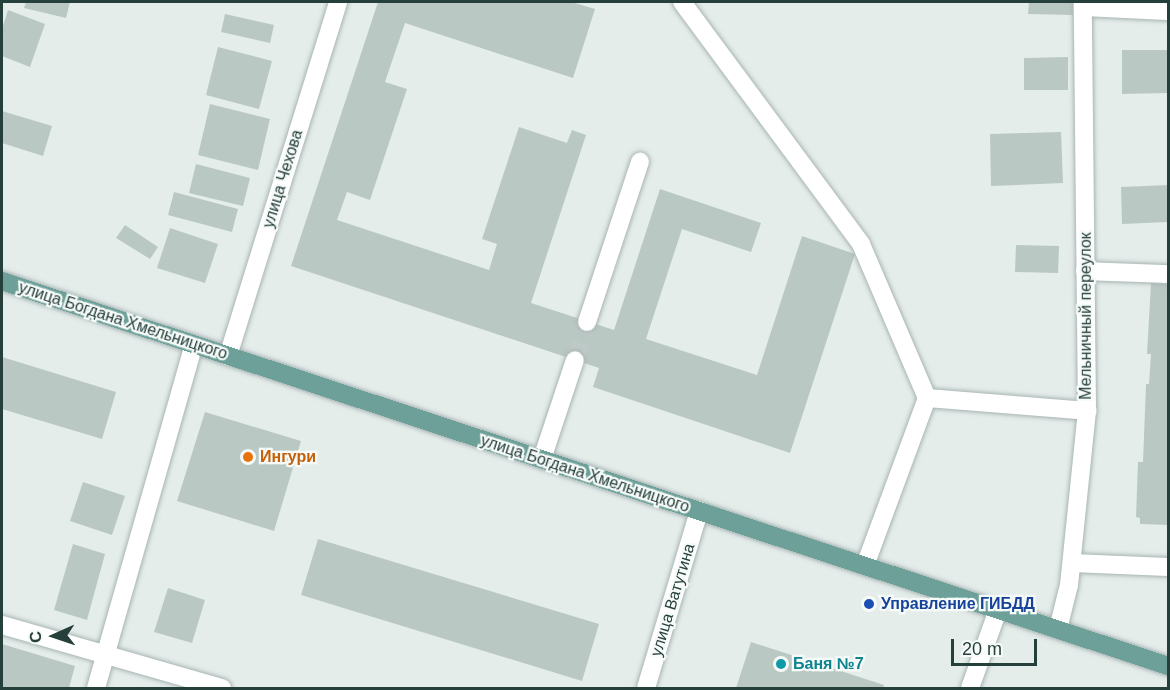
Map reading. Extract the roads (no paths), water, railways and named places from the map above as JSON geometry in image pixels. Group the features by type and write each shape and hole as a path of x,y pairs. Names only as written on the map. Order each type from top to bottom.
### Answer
{"main road":[{"name":"улица Богдана Хмельницкого","path":"2,281 1168,666"}],"street":[{"name":"улица Чехова","path":"228,356 338,2"},
{"path":"682,2 861,244 927,398 865,566"},
{"path":"1083,4 1168,11"},
{"name":"Мельничный переулок","path":"1058,629 1072,563 1086,411 1083,4"},
{"path":"587,322 640,162"},
{"path":"1085,271 1168,274"},
{"path":"96,688 194,345"},
{"path":"542,459 575,360"},
{"path":"927,398 1086,411"},
{"name":"улица Ватутина","path":"646,688 699,511"},
{"path":"1072,563 1168,567"},
{"path":"970,688 998,610"},
{"path":"2,625 222,688"}],"tunnel":[{"path":"575,360 587,322"}],"place":[{"name":"Ингури","path":"248,457"},
{"name":"Управление ГИБДД","path":"869,604"},
{"name":"Баня №7","path":"781,664"}]}
